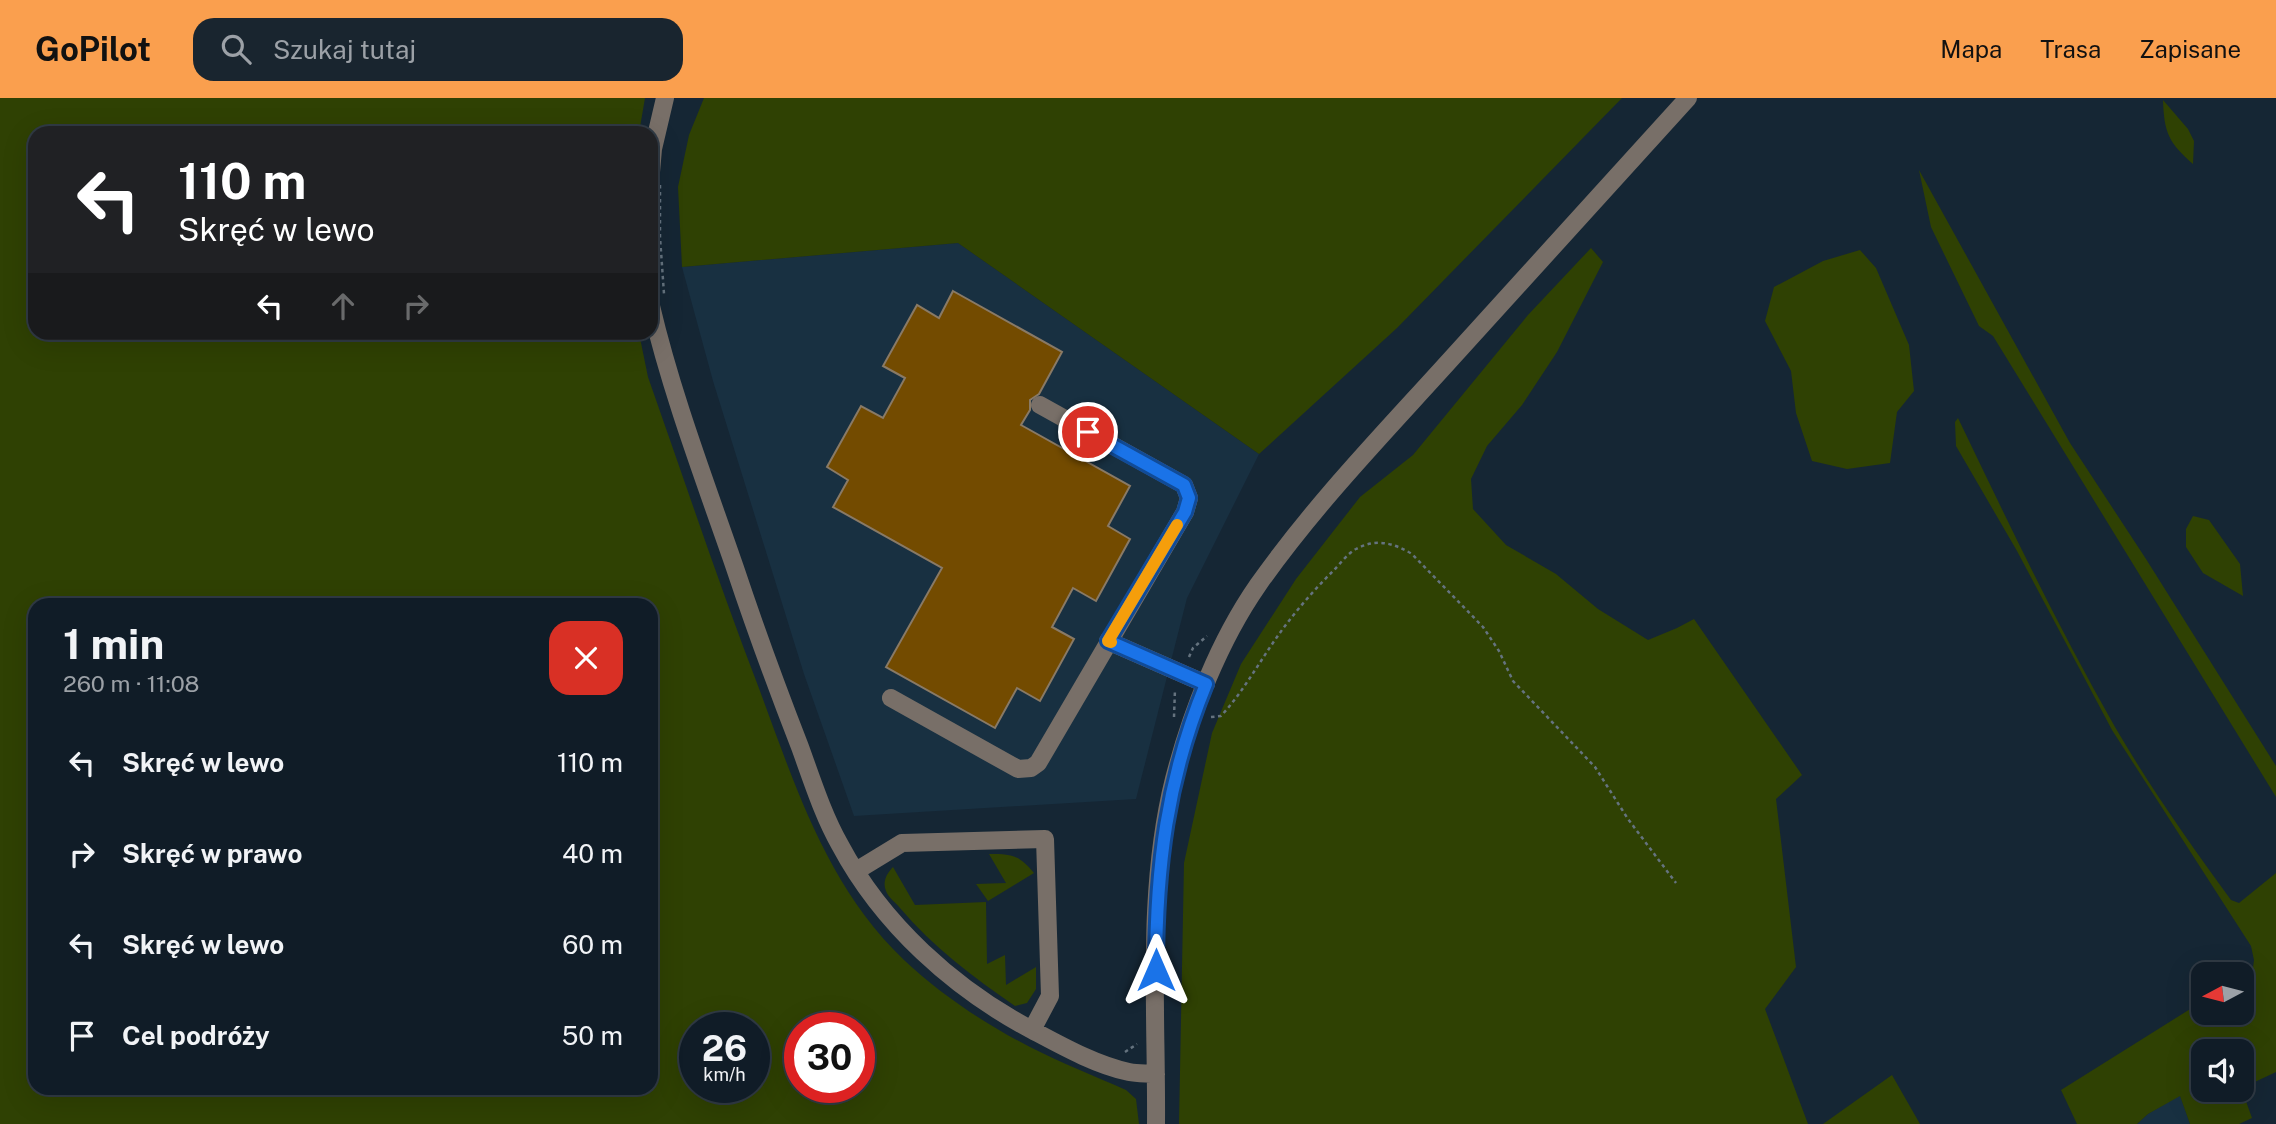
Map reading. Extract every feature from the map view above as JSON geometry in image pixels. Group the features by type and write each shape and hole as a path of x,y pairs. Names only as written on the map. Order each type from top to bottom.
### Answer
{"street":[{"path":"658,128 665,98"},
{"path":"1156,1124 1156,918 1162,842 1174,779 1194,713 1221,650 1256,587 1307,520 1688,98"},
{"path":"658,307 665,365 763,650 827,817 840,846 856,871 880,905 930,959 1008,1017 1065,1048 1129,1072 1156,1074"},
{"path":"891,698 1018,769 1031,768 1038,763 1185,512 1189,498 1184,485 1040,405"},
{"path":"1108,641 1206,684"},
{"path":"856,871 902,843 1045,839 1050,996 1032,1030"}],"path":[{"path":"658,206 658,278"},
{"path":"1212,708 1208,718 1221,716 1240,694 1278,636 1324,580 1354,550 1368,544 1385,542 1399,546 1412,554 1483,627 1499,651 1513,681 1595,767 1628,819 1676,883"},
{"path":"1174,725 1174,693 1182,673 1193,648 1213,632"},
{"path":"1122,1054 1136,1045 1140,1038"}],"shaded area":[{"path":"958,243 1259,454 1187,598 1136,799 854,816 804,674 713,381 682,267"},
{"path":"2180,1095 2190,1124 2137,1124 2148,1114"}],"green space":[{"path":"0,98 645,98 640,126 28,126 28,340 640,340 648,377 787,764 817,834 854,900 877,931 904,960 964,1008 1030,1047 1126,1090 1136,1099 1139,1124 0,1124"},
{"path":"704,98 1622,98 1397,328 1259,454 958,243 682,267 678,187 689,135"},
{"path":"2163,100 2188,129 2194,141 2193,164 2178,150 2169,136"},
{"path":"1919,170 2070,443 2276,766 2276,797 1993,336 1979,326 1931,227"},
{"path":"1591,248 1603,262 1557,352 1522,405 1487,446 1471,479 1473,509 1506,545 1556,574 1598,609 1648,640 1694,619 1802,775 1776,799 1796,967 1765,1009 1808,1124 1179,1124 1184,863 1212,733 1241,664 1296,579 1360,497 1413,455 1528,315"},
{"path":"1860,250 1876,268 1909,345 1914,391 1897,412 1890,463 1847,469 1812,461 1796,413 1791,371 1765,321 1774,287 1823,261"},
{"path":"1958,418 2073,651 2128,749 2231,900 2239,903 2276,873 2276,1072 2254,1082 2254,1039 2191,1039 2191,1102 2246,1102 2252,1118 2239,1124 2190,1124 2180,1096 2148,1114 2137,1124 2077,1124 2061,1090 2191,1009 2191,1026 2254,1026 2254,960 2251,946 2112,730 2017,551 1956,446 1955,422"},
{"path":"2193,516 2209,520 2240,564 2243,596 2203,573 2186,547 2186,529"},
{"path":"989,854 1015,857 1034,873 988,901 976,884 1006,883"},
{"path":"893,867 915,905 986,902 987,964 1005,955 1006,985 1036,967 1036,989 1027,1003 1015,1006 954,961 926,936 886,891 886,878"},
{"path":"1892,1075 1920,1124 1823,1124"}],"building":[{"path":"953,291 1062,352 1039,394 1030,400 1030,410 1021,425 1130,486 1108,526 1130,539 1096,601 1073,588 1052,627 1074,639 1040,701 1017,688 995,728 886,667 942,568 833,507 848,480 827,467 861,406 883,418 905,378 883,366 917,305 939,318"}],"slow traffic":[{"path":"1111,642 1108,641 1177,525"}],"route":[{"path":"1088,432 1184,485 1189,498 1185,512 1108,641 1206,684 1194,713 1174,779 1162,842 1156,918 1156,970"}]}
